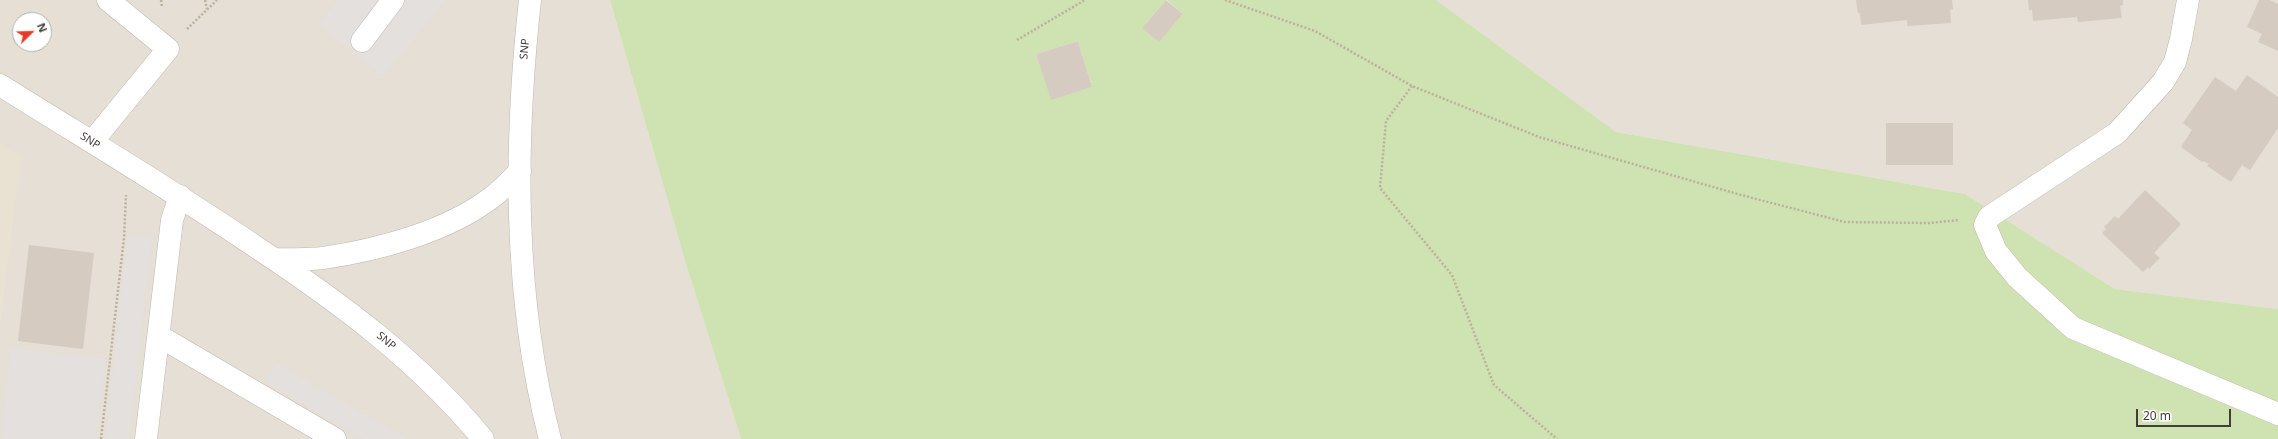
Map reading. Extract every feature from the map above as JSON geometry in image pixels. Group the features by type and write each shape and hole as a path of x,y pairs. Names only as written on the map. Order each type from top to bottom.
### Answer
{"street":[{"path":"92,142 168,50 108,0"},
{"path":"362,41 393,0"},
{"name":"SNP","path":"530,0 524,52 520,171 520,259 534,367 550,439"},
{"path":"2188,0 2186,16 2175,62 2163,82 2116,133 1989,217 1985,225 1996,251 2017,277 2074,328 2278,414"},
{"name":"SNP","path":"0,85 180,196 333,299 388,342 434,385 483,439"},
{"path":"275,259 322,258 371,250 423,232 458,217 491,198 520,171"},
{"path":"146,439 172,220 180,196"},
{"path":"158,336 335,439"}],"path":[{"path":"205,0 207,9"},
{"path":"168,50 217,0"},
{"path":"1017,40 1085,0"},
{"path":"1225,0 1315,31 1412,86 1539,137 1741,195 1845,222 1929,223 1989,217"},
{"path":"1412,86 1386,121 1380,188 1452,275 1494,385 1557,439"},
{"path":"101,439 124,238 126,191"},
{"path":"100,399 105,400"}],"shaded area":[{"path":"0,0 610,0 686,264 741,439 0,439"},
{"path":"338,0 446,0 383,77 318,24"},
{"path":"1436,0 2278,0 2278,309 2115,289 1965,194 1616,132"},
{"path":"0,143 21,155 0,329"},
{"path":"128,235 152,238 129,439 105,439"},
{"path":"11,348 105,359 96,439 1,439"},
{"path":"276,363 407,439 363,439 265,382"}],"green space":[{"path":"610,0 1166,0 1142,28 1159,41 1183,14 1167,0 1436,0 1616,132 1965,194 2115,289 2278,309 2278,439 741,439 686,264","holes":["1078,41 1092,87 1051,99 1036,54"]}],"building":[{"path":"1166,0 1183,14 1159,42 1142,28"},
{"path":"1856,0 1952,0 1953,9 1950,10 1951,23 1907,26 1907,20 1861,25 1860,13 1858,13"},
{"path":"2028,0 2123,0 2123,5 2120,6 2122,18 2078,22 2077,17 2033,21 2032,10 2029,10"},
{"path":"2259,0 2270,0 2278,4 2278,51 2258,42 2262,34 2247,27"},
{"path":"1078,41 1092,87 1051,100 1036,54"},
{"path":"2247,75 2278,97 2278,128 2250,170 2242,165 2231,182 2207,166 2209,164 2203,161 2202,162 2181,147 2192,130 2183,123 2215,77 2236,91"},
{"path":"1886,123 1953,123 1953,165 1886,165"},
{"path":"2145,190 2181,224 2154,253 2160,258 2149,269 2148,267 2143,272 2102,233 2106,229 2104,227 2115,216 2118,219"},
{"path":"29,245 94,253 83,349 18,341"}]}
